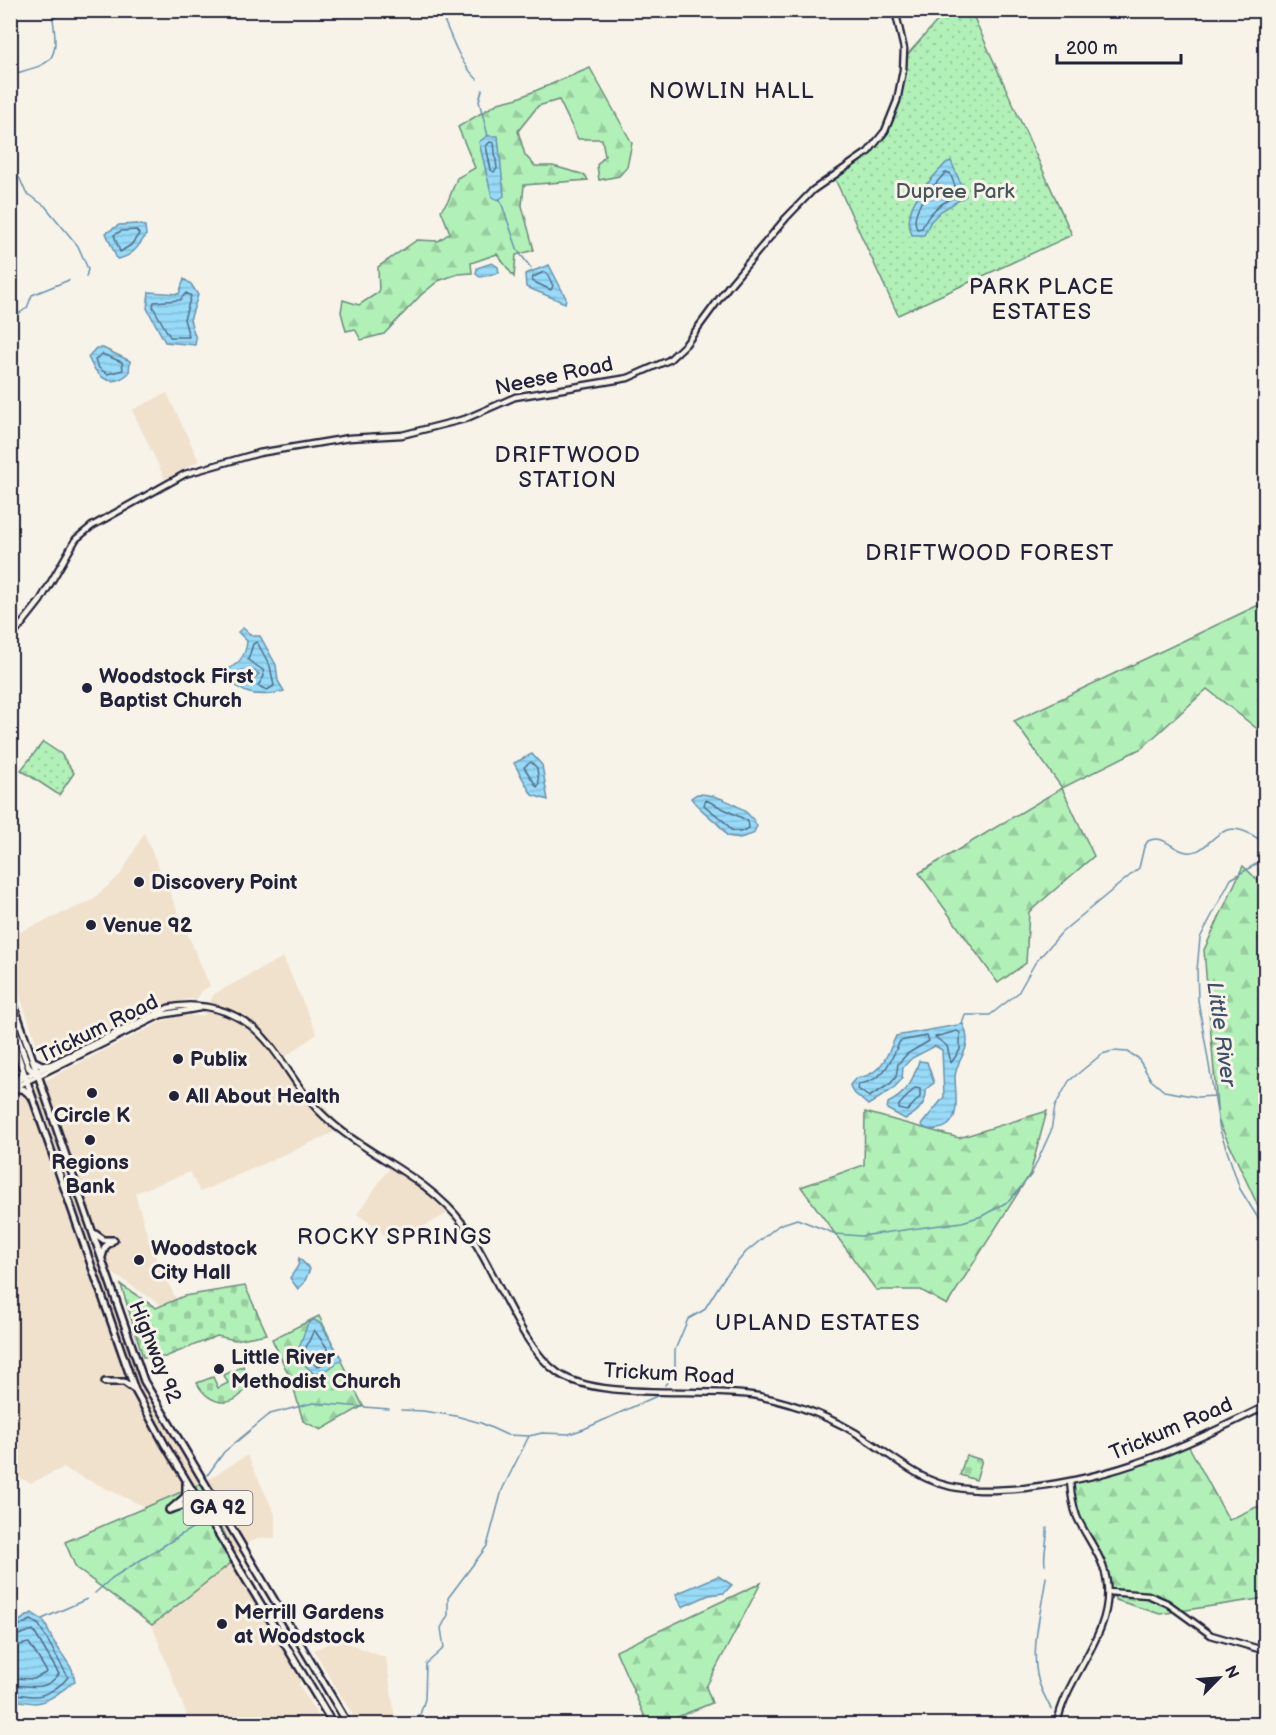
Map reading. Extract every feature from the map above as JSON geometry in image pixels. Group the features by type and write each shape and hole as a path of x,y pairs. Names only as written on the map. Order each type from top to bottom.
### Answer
{"main road":[{"name":"Highway 92","path":"11,995 36,1074 137,1364 155,1403 348,1725"},
{"path":"10,1017 27,1064 36,1074"},
{"name":"Highway 92","path":"10,1033 135,1390 333,1725"},
{"path":"33,1061 42,1065 53,1065"},
{"path":"18,1081 23,1069"},
{"path":"11,1087 23,1089 33,1098"},
{"path":"92,1231 101,1239 114,1240 105,1247 102,1259"},
{"path":"105,1382 124,1382 135,1390"},
{"path":"185,1478 186,1496 169,1510 191,1503 206,1513"}],"street":[{"name":"Neese Road","path":"10,639 40,601 76,539 85,531 185,474 259,453 349,438 402,435 465,419 515,397 628,378 669,360 686,344 728,287 799,204 813,190 868,152 885,131 897,101 903,70 904,49 895,10"},
{"name":"Trickum Road","path":"11,1087 158,1012 190,1005 232,1015 258,1032 325,1117 444,1202 478,1246 534,1348 544,1362 568,1379 594,1386 737,1394 791,1404 842,1425 925,1478 956,1488 991,1491 1103,1475 1155,1459 1266,1406"},
{"name":"Trickum Road","path":"36,1074 161,1016 203,1008"},
{"name":"Trickum Road","path":"11,1087 18,1081 26,1079"},
{"path":"1057,1725 1068,1692 1099,1630 1106,1610 1108,1592 1103,1566 1075,1511 1070,1481"},
{"path":"1108,1592 1148,1595 1167,1603 1211,1635 1266,1651"}],"shaded area":[{"path":"167,393 199,461 165,479 132,410"},
{"path":"144,833 210,986 202,991 196,1000 189,999 158,1006 48,1060 42,1059 11,971 10,936 91,901 121,874"},
{"path":"283,957 317,1034 281,1060 344,1128 200,1192 190,1172 135,1193 151,1247 176,1299 161,1305 108,1270 150,1388 203,1483 247,1455 275,1514 275,1538 261,1538 249,1542 236,1559 303,1663 299,1685 323,1724 190,1724 152,1625 235,1559 202,1483 145,1507 63,1468 31,1483 11,1474 10,1098 159,1023 179,1015 203,1016 214,994"},
{"path":"393,1163 437,1192 455,1209 391,1245 380,1230 357,1214"},
{"path":"338,1639 386,1658 396,1724 358,1724 314,1650"}],"green space":[{"name":"Dupree Park","path":"946,11 971,11 1072,235 898,315 834,177 868,154 886,136 899,104 907,55"},
{"path":"590,68 632,143 627,167 619,176 599,180 597,165 605,156 602,139 578,139 559,100 538,106 518,131 525,155 535,166 553,166 585,175 588,180 524,185 522,206 534,250 516,255 514,277 497,254 471,263 472,273 458,274 438,281 421,295 384,334 361,340 355,329 346,331 341,312 343,300 359,305 379,292 378,267 417,240 438,241 450,233 441,210 448,201 457,178 475,168 458,127 498,103 518,98"},
{"path":"1265,602 1265,735 1207,689 1142,748 1062,788 1014,721"},
{"path":"43,742 61,754 74,773 59,795 21,770"},
{"path":"1062,788 1094,856 1029,912 1026,963 998,983 919,873"},
{"path":"1243,866 1265,887 1265,1221 1218,1120 1204,950"},
{"path":"1047,1111 1030,1174 947,1305 921,1290 876,1290 801,1187 864,1165 865,1112 959,1138"},
{"path":"121,1285 156,1308 184,1296 245,1286 267,1334 235,1340 217,1336 165,1357 143,1357"},
{"path":"319,1316 363,1406 321,1430 303,1421 292,1382 272,1339"},
{"path":"243,1366 248,1383 238,1398 231,1401 216,1401 202,1391 197,1383 213,1377 218,1388 228,1383 224,1375"},
{"path":"1187,1443 1229,1520 1265,1503 1265,1598 1160,1614 1116,1600 1109,1590 1106,1573 1078,1523 1071,1479 1151,1457"},
{"path":"966,1455 982,1460 976,1480 960,1475"},
{"path":"202,1483 236,1559 152,1625 76,1568 65,1542"},
{"path":"761,1583 706,1687 712,1703 660,1724 648,1724 616,1651"}],"water":[{"path":"487,136 498,136 504,196 498,200 492,197 479,142"},
{"path":"951,161 966,196 941,211 931,221 924,235 912,235 909,225 913,205 932,178 946,163"},
{"path":"119,225 145,226 146,235 131,254 117,259 106,233"},
{"path":"492,263 498,267 499,273 480,277 476,274 477,268"},
{"path":"549,265 566,298 565,303 526,287 525,274"},
{"path":"184,279 191,284 198,295 190,320 196,339 195,345 165,342 147,308 149,292 179,294"},
{"path":"96,348 103,348 130,361 129,373 116,380 99,375 88,357"},
{"path":"243,628 252,636 260,636 276,665 278,681 284,691 258,695 245,692 234,684 253,680 259,674 249,668 230,674 230,668 240,660 245,650 247,641 238,632"},
{"path":"532,754 542,765 548,800 532,795 514,763"},
{"path":"697,794 723,799 747,813 757,826 753,834 740,838 727,836 691,798"},
{"path":"963,1024 967,1041 956,1070 956,1108 951,1122 946,1127 931,1129 921,1125 944,1097 942,1050 935,1046 912,1058 903,1067 902,1079 893,1089 868,1105 852,1091 850,1085 856,1078 872,1073 882,1064 896,1036"},
{"path":"919,1061 927,1062 934,1083 926,1089 925,1099 920,1107 905,1119 887,1109 888,1103 908,1086"},
{"path":"299,1258 310,1269 304,1283 298,1289 290,1278 298,1266"},
{"path":"314,1320 320,1323 342,1359 327,1370 315,1375 297,1353 308,1323"},
{"path":"718,1576 732,1585 724,1593 709,1595 682,1607 676,1594"},
{"path":"32,1613 44,1621 52,1639 72,1669 75,1681 56,1695 41,1702 11,1702 11,1626"}],"waterway":[{"path":"10,75 34,68 49,60 55,46 53,19 65,10"},
{"path":"447,10 444,20 454,44 461,59 477,79"},
{"path":"482,90 479,101 488,136"},
{"path":"10,168 20,179 26,193 45,206 78,246 88,269 86,277"},
{"path":"500,199 518,251 531,268"},
{"path":"10,347 14,344 12,318 27,308 32,295 69,280"},
{"path":"962,1024 965,1015 990,1015 1018,993 1035,963 1063,931 1139,868 1144,847 1148,841 1159,839 1181,851 1196,851 1227,830 1237,829 1250,834 1266,845"},
{"name":"Little River","path":"1266,858 1231,879 1200,938 1197,970 1198,1000 1220,1130 1240,1189 1266,1231"},
{"path":"665,1385 675,1372 675,1350 688,1319 704,1310 724,1278 746,1252 779,1225 797,1219 836,1234 861,1236 962,1222 982,1216 1009,1201 1031,1175 1051,1131 1055,1106 1069,1081 1102,1054 1113,1051 1128,1052 1138,1058 1151,1080 1164,1091 1198,1097 1214,1096"},
{"path":"401,1410 456,1416 481,1423 507,1435 569,1434 659,1395"},
{"path":"206,1477 224,1452 270,1414 313,1403 389,1409"},
{"path":"417,1724 425,1699 426,1664 444,1648 441,1628 448,1615 448,1598 487,1546 502,1490 529,1436"},
{"path":"95,1593 112,1578 203,1521"},
{"path":"1045,1565 1047,1528"},
{"path":"1046,1577 1035,1654 1039,1683 1051,1709"},
{"path":"42,1619 87,1599"}],"place":[{"name":"Woodstock First Baptist Church","path":"87,688"},
{"name":"Discovery Point","path":"139,882"},
{"name":"Venue 92","path":"91,925"},
{"name":"Publix","path":"178,1059"},
{"name":"Circle K","path":"92,1093"},
{"name":"All About Health","path":"174,1096"},
{"name":"Regions Bank","path":"90,1140"},
{"name":"Woodstock City Hall","path":"139,1260"},
{"name":"Little River Methodist Church","path":"219,1369"},
{"name":"Merrill Gardens at Woodstock","path":"222,1624"}],"district":[{"name":"NOWLIN HALL","path":"732,91"},
{"name":"PARK PLACE ESTATES","path":"1042,300"},
{"name":"DRIFTWOOD STATION","path":"568,468"},
{"name":"DRIFTWOOD FOREST","path":"990,553"},
{"name":"ROCKY SPRINGS","path":"395,1237"},
{"name":"UPLAND ESTATES","path":"818,1323"}]}
